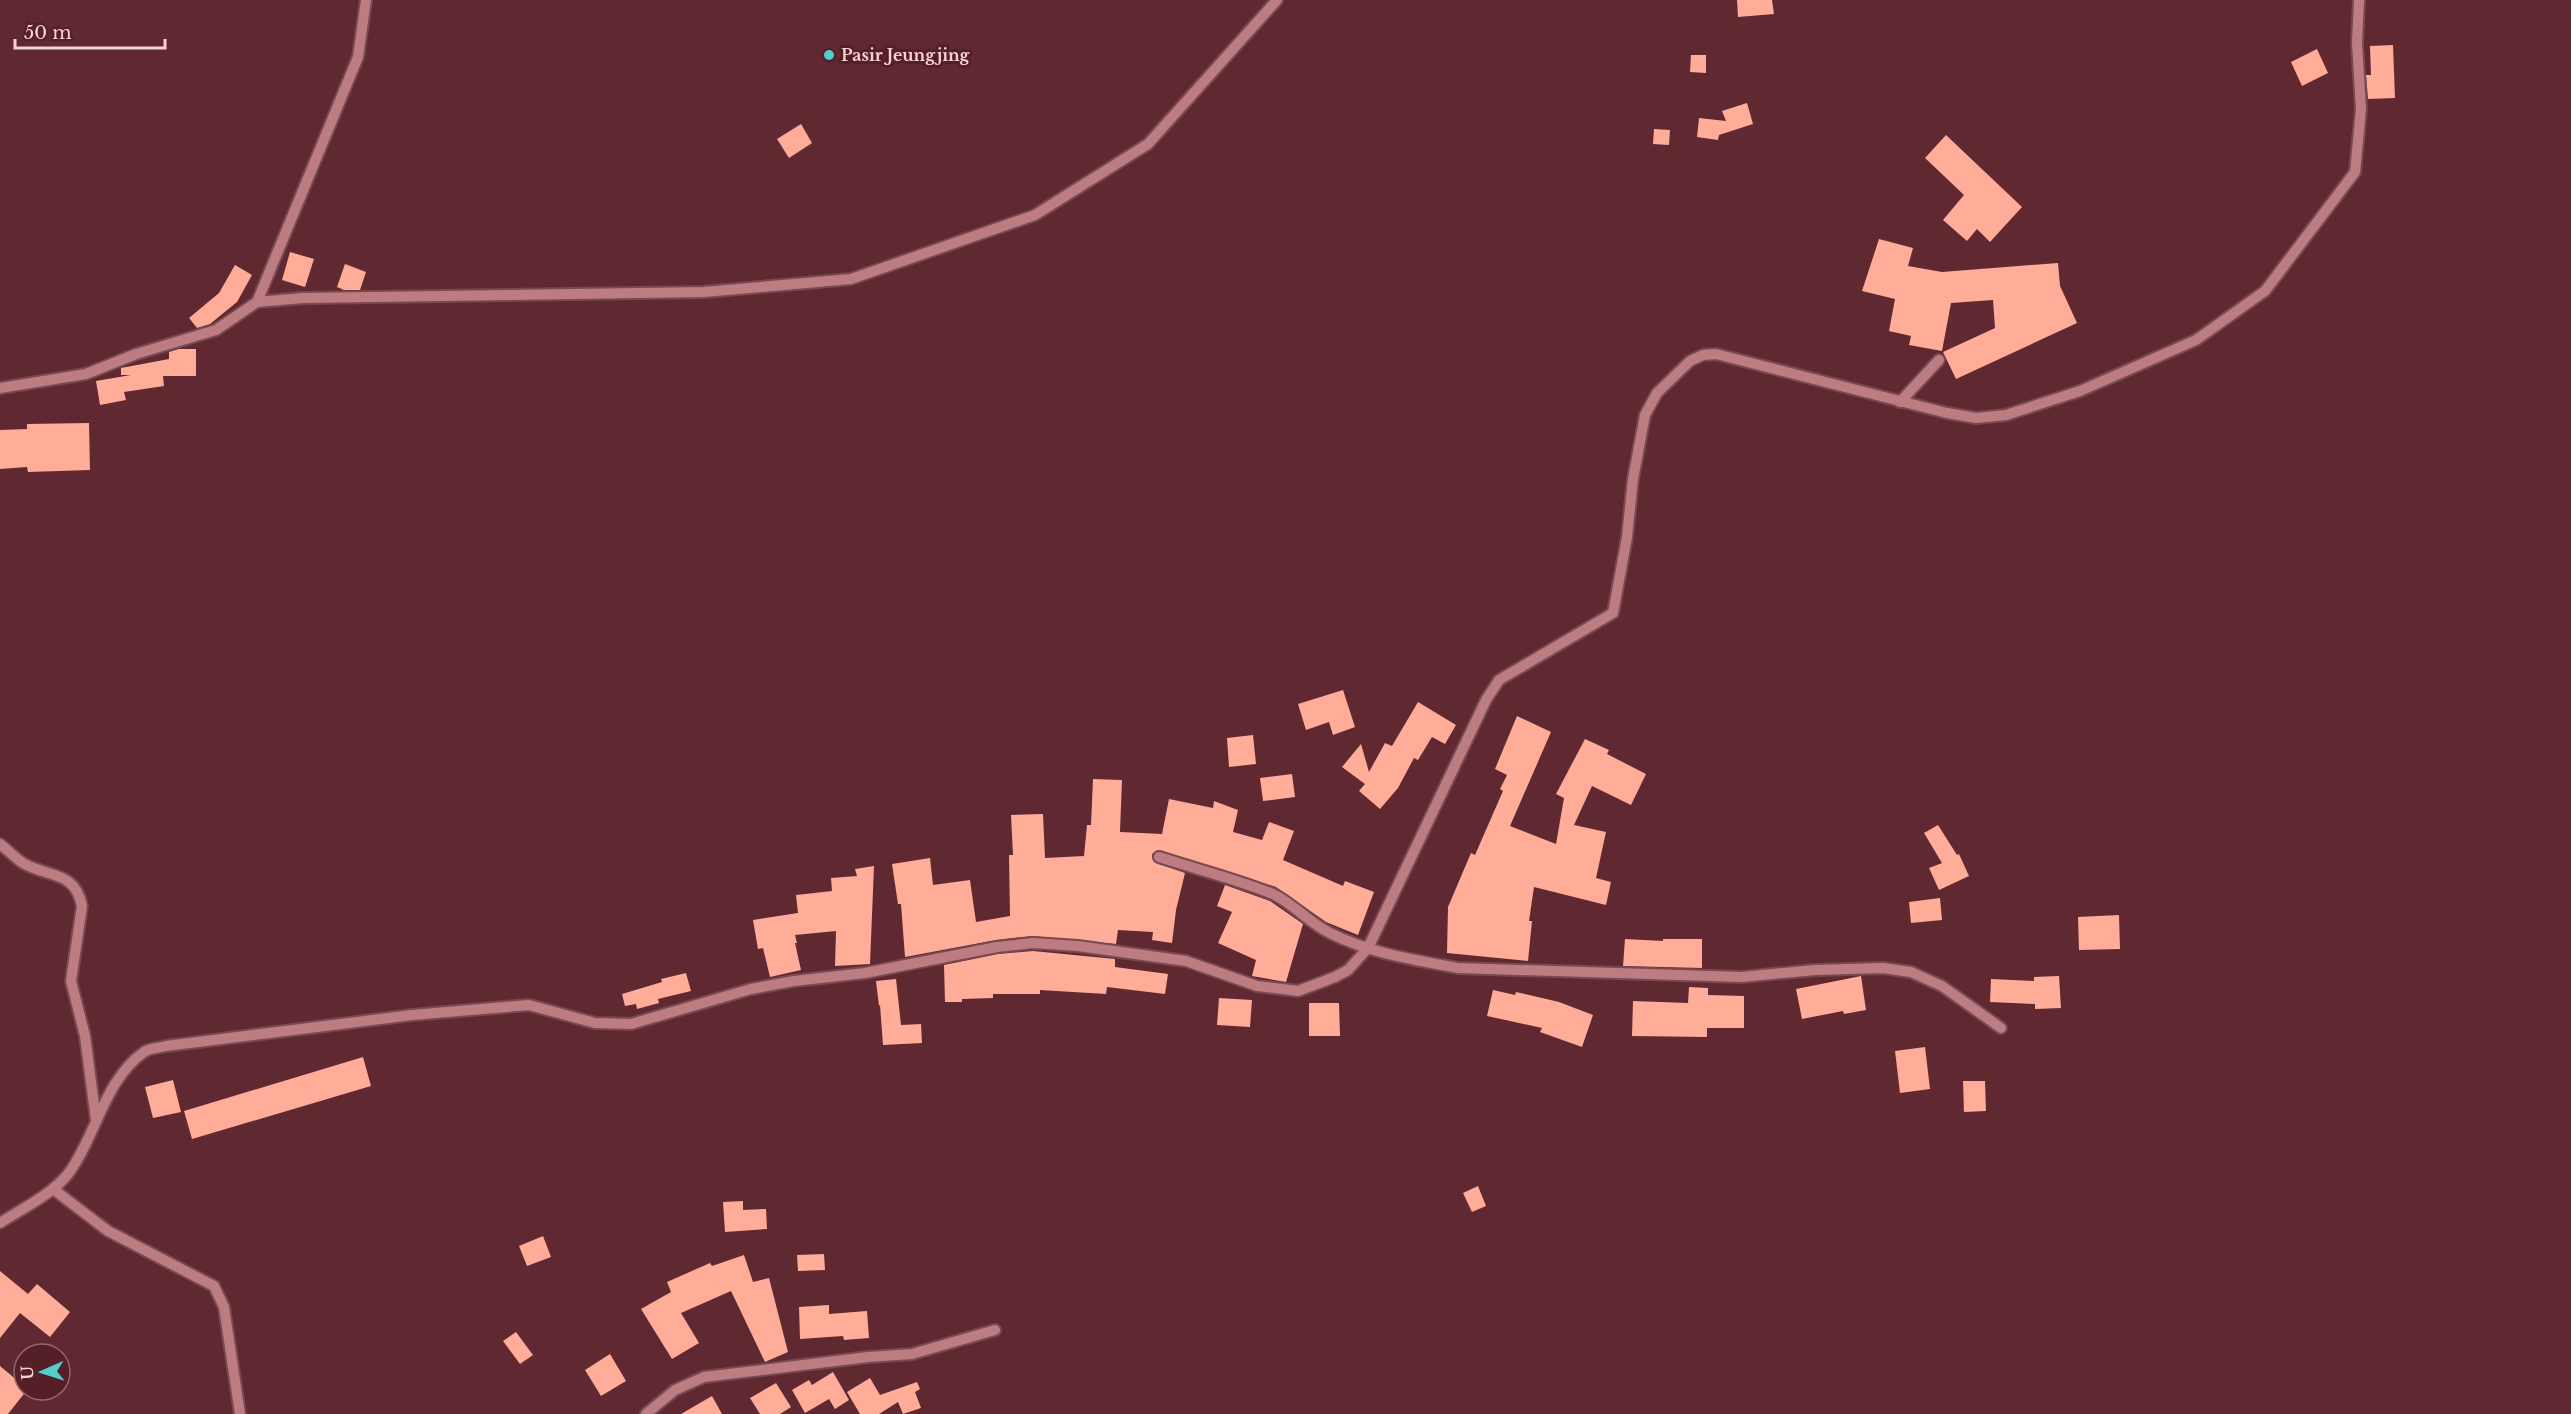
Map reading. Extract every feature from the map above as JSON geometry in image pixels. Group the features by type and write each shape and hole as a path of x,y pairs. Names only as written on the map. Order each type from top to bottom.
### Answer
{"street":[{"path":"257,302 358,57 366,0"},
{"path":"0,388 86,374 136,354 216,330 257,302 303,298 704,292 851,279 1035,215 1148,144 1276,0"},
{"path":"0,1223 52,1189 78,1160 96,1120 122,1074 145,1051 166,1046 412,1015 529,1005 595,1023 631,1024 751,990 794,981 866,973 998,947 1033,943 1078,946 1186,961 1257,986 1298,991 1335,977 1348,970 1368,948 1486,700 1499,680 1613,613 1628,537 1633,478 1645,415 1657,393 1690,361 1703,355 1716,354 1900,402 1976,418 2006,415 2080,390 2196,340 2265,291 2355,172 2361,109 2357,43 2359,0"},
{"path":"1900,402 1939,360"},
{"path":"0,844 24,863 66,879 80,895 82,906 70,981 85,1036 96,1120"},
{"path":"1159,857 1272,894 1291,904 1329,933 1368,948 1458,968 1741,977 1815,970 1884,968 1911,972 1942,986 2001,1028"},
{"path":"52,1189 108,1231 214,1286 224,1307 240,1414"},
{"path":"646,1414 675,1390 704,1377 868,1357 912,1354 995,1330"}],"building":[{"path":"1737,0 1772,0 1774,14 1738,17"},
{"path":"2393,45 2395,98 2368,99 2366,75 2371,75 2370,46"},
{"path":"2317,49 2328,73 2302,86 2291,62"},
{"path":"1691,55 1706,55 1706,73 1690,72"},
{"path":"1747,103 1753,124 1719,135 1718,140 1697,137 1699,118 1726,121 1722,111"},
{"path":"801,124 812,143 789,158 777,139"},
{"path":"1654,129 1670,130 1669,145 1653,144"},
{"path":"1946,135 2022,207 1990,242 1977,229 1967,241 1943,220 1964,195 1925,158"},
{"path":"1879,239 1913,248 1908,266 1942,272 2058,263 2060,286 2077,323 1956,379 1943,352 1995,328 1993,300 1951,303 1942,351 1909,345 1911,336 1889,331 1895,299 1862,291"},
{"path":"290,252 314,259 305,287 282,280"},
{"path":"345,264 366,272 360,290 344,290 337,287"},
{"path":"235,265 252,275 237,302 210,324 197,328 189,318 219,293"},
{"path":"179,349 196,349 196,376 163,376 164,386 124,392 126,400 100,405 96,381 131,375 121,375 121,368 169,359 169,352"},
{"path":"89,423 90,470 28,472 27,467 0,469 0,430 27,429 27,424"},
{"path":"1343,690 1355,727 1333,735 1329,722 1306,730 1298,704"},
{"path":"1418,702 1456,725 1445,744 1432,737 1418,760 1414,758 1398,788 1380,809 1359,791 1365,784 1342,767 1361,744 1369,772 1385,743 1392,746"},
{"path":"1517,716 1551,732 1510,826 1556,844 1564,798 1556,794 1585,739 1609,750 1607,754 1646,774 1631,805 1592,786 1574,825 1606,832 1596,878 1611,882 1606,905 1534,887 1529,921 1532,921 1528,961 1447,953 1448,907 1471,853 1475,855 1503,791 1500,789 1507,775 1495,769"},
{"path":"1253,735 1256,764 1229,767 1227,738"},
{"path":"1292,774 1295,797 1263,801 1260,778"},
{"path":"1093,779 1122,780 1120,832 1162,834 1169,799 1213,808 1214,801 1238,810 1233,832 1262,840 1269,822 1294,831 1283,860 1343,886 1345,881 1374,892 1358,935 1326,922 1276,887 1158,850 1152,854 1154,862 1185,873 1176,910 1172,943 1152,940 1153,932 1118,930 1116,944 1032,936 996,940 905,957 901,904 898,904 892,864 930,858 933,885 970,880 976,922 1010,916 1009,855 1013,855 1011,815 1043,814 1045,858 1084,856 1087,825 1091,825"},
{"path":"1938,825 1957,855 1959,854 1969,876 1939,890 1929,868 1942,863 1924,833"},
{"path":"874,866 870,964 835,966 836,931 795,935 801,970 770,977 763,948 758,949 753,920 798,913 796,895 832,891 831,878 857,876 855,869"},
{"path":"1225,885 1270,901 1303,924 1286,982 1252,976 1256,960 1218,943 1232,912 1217,906"},
{"path":"1940,898 1942,920 1911,923 1909,902"},
{"path":"2119,915 2120,949 2079,950 2078,917"},
{"path":"1625,939 1663,941 1663,939 1702,939 1702,968 1623,966"},
{"path":"1033,951 1115,959 1115,967 1168,974 1165,994 1107,987 1106,994 1040,990 1040,994 993,994 993,998 945,1002 944,965 998,954"},
{"path":"686,973 691,991 658,999 659,1003 637,1009 636,1004 625,1006 622,994 662,982 661,979"},
{"path":"1861,976 1866,1010 1844,1014 1843,1011 1802,1019 1796,989"},
{"path":"2059,976 2061,1008 2035,1009 2035,1004 1990,1002 1991,979 2034,981 2034,977"},
{"path":"896,979 901,1025 921,1024 922,1043 883,1045 876,981"},
{"path":"1689,987 1708,988 1708,995 1744,996 1744,1028 1707,1028 1707,1037 1632,1036 1633,1001 1688,1003"},
{"path":"1493,990 1515,995 1516,992 1559,1002 1593,1015 1582,1047 1540,1032 1542,1028 1487,1016"},
{"path":"1219,998 1252,1000 1250,1027 1217,1025"},
{"path":"1309,1003 1339,1003 1340,1036 1309,1036"},
{"path":"1925,1047 1930,1089 1900,1093 1895,1051"},
{"path":"363,1057 371,1086 192,1139 184,1111"},
{"path":"173,1080 181,1112 153,1118 145,1087"},
{"path":"1963,1081 1985,1081 1986,1111 1964,1112"},
{"path":"1478,1186 1486,1206 1472,1212 1463,1193"},
{"path":"743,1201 743,1210 766,1209 767,1229 725,1232 723,1202"},
{"path":"543,1236 551,1257 527,1266 519,1246"},
{"path":"824,1254 825,1270 798,1271 797,1255"},
{"path":"744,1255 753,1282 769,1278 788,1352 765,1362 731,1291 681,1313 699,1343 672,1359 641,1309 671,1292 667,1282 710,1263 712,1266"},
{"path":"0,1271 28,1294 37,1284 70,1312 50,1337 20,1313 0,1338"},
{"path":"829,1305 829,1314 867,1311 869,1338 844,1340 843,1336 800,1339 799,1307"},
{"path":"516,1332 533,1355 520,1364 503,1341"},
{"path":"610,1354 626,1381 601,1396 585,1370"},
{"path":"0,1366 12,1376 12,1402 18,1402 8,1414 0,1414"},
{"path":"833,1372 849,1400 835,1409 829,1399 805,1413 792,1390 809,1380 812,1385"},
{"path":"870,1378 880,1395 917,1382 920,1389 915,1392 921,1408 903,1414 898,1402 879,1414 860,1414 847,1392"},
{"path":"776,1383 791,1407 780,1414 760,1414 750,1398"},
{"path":"712,1396 722,1414 681,1414"}],"place":[{"name":"Pasir Jeungjing","path":"829,55"}]}
